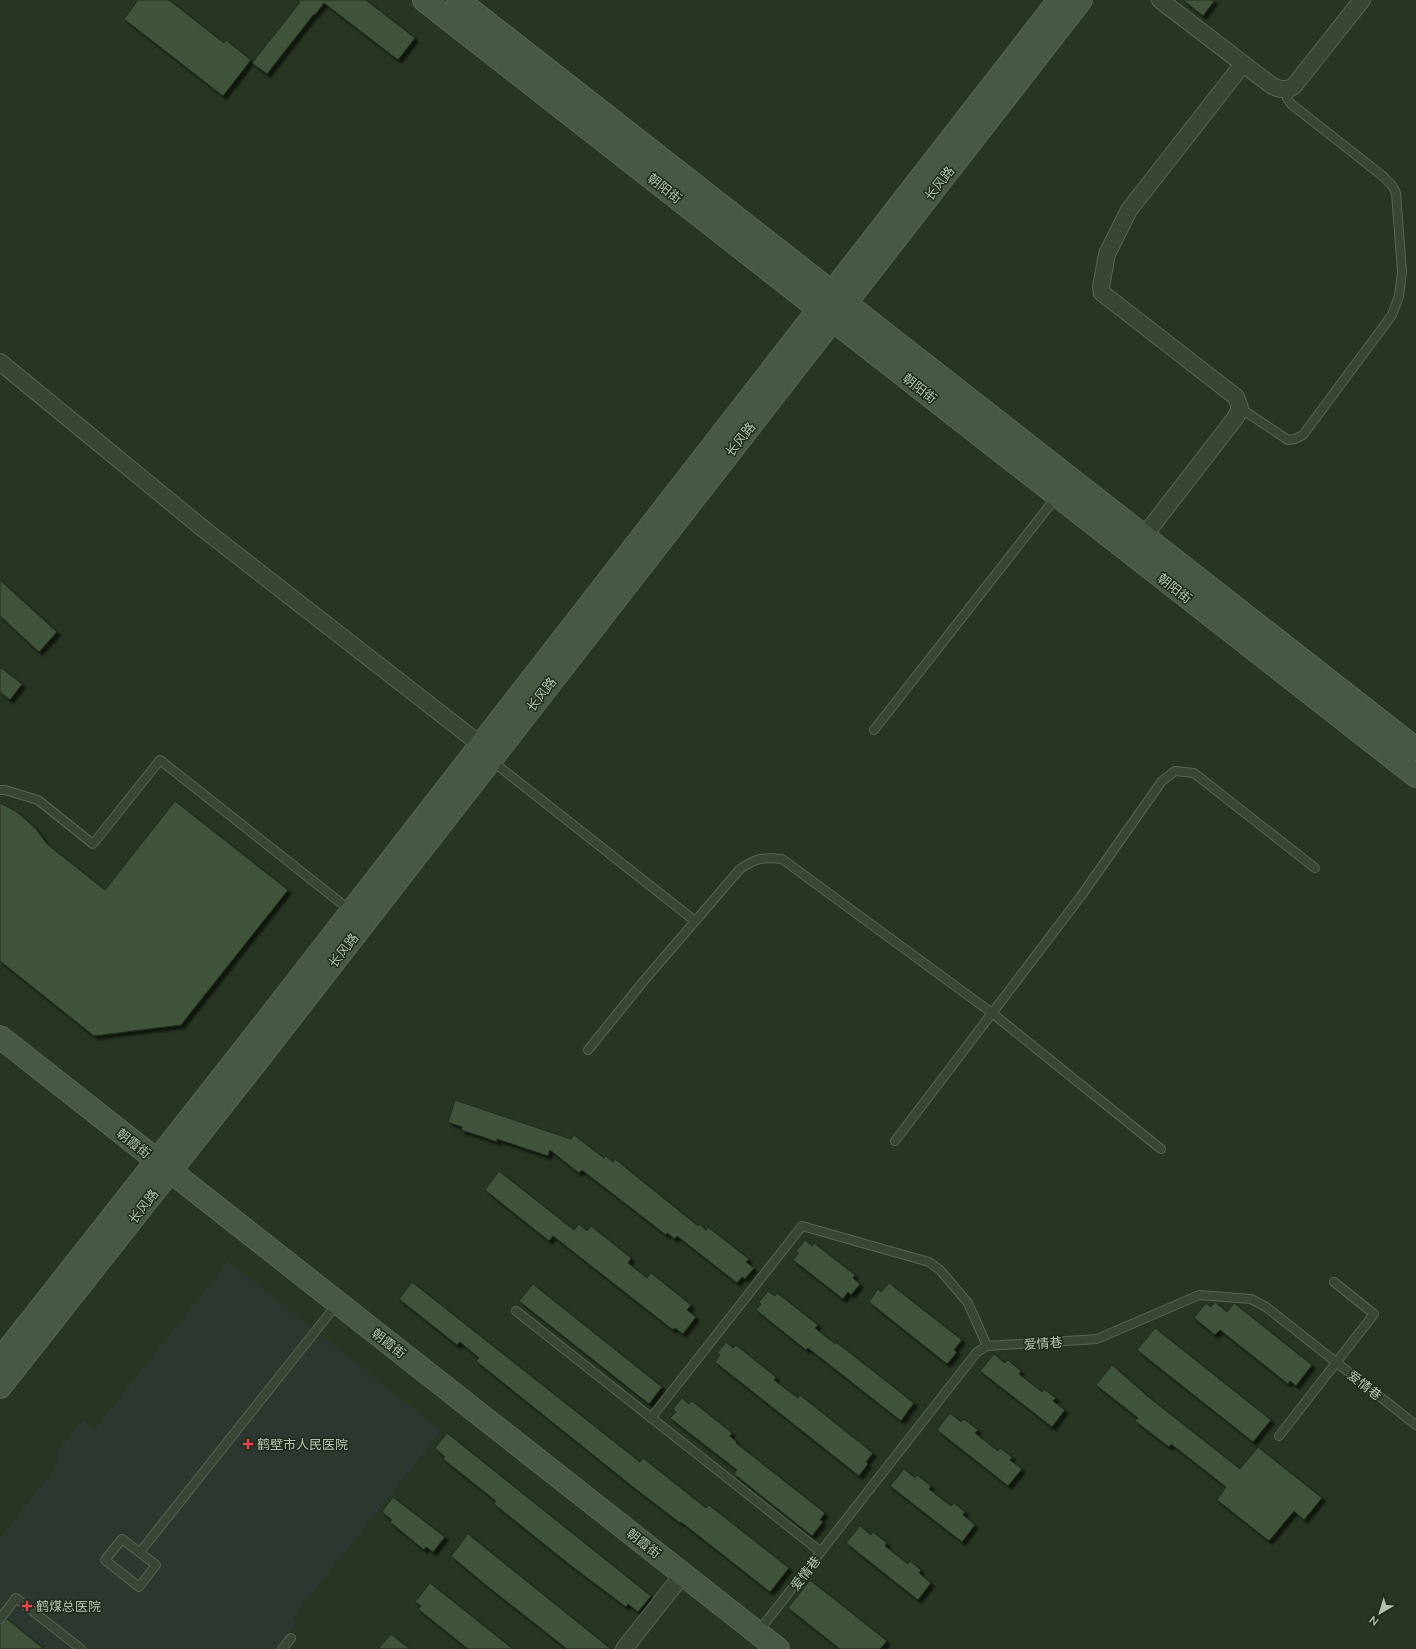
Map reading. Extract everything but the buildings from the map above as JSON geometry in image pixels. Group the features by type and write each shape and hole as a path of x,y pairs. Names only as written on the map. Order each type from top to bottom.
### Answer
{"main road":[{"name":"朝阳街","path":"424,0 832,306 1144,536 1416,749"},
{"name":"朝阳街","path":"458,0 832,306 1058,496 1416,776"},
{"name":"长风路","path":"0,1360 164,1166 832,306 1059,0"},
{"name":"长风路","path":"832,306 1081,0"},
{"name":"长风路","path":"0,1387 351,912 486,752"},
{"name":"朝霞街","path":"0,1037 778,1649"}],"street":[{"path":"1160,0 1278,89 1293,87 1362,0"},
{"path":"1144,536 1236,417 1240,408 1236,397 1102,293 1101,287 1107,254 1129,210 1243,64"},
{"path":"0,362 206,531 486,752"},
{"path":"624,1649 683,1574"}],"lane":[{"path":"1240,408 1288,440 1295,439 1303,435 1392,314 1399,296 1402,272 1396,193 1393,187 1384,177 1291,104 1287,98 1293,87"},
{"path":"874,730 1058,496"},
{"path":"486,752 695,921"},
{"path":"0,790 5,790 38,800 93,844 160,760 351,912"},
{"path":"895,1141 1081,896 1162,781 1175,771 1194,773 1315,868"},
{"path":"588,1050 642,983 740,869 751,861 764,857 782,859 992,1013 1161,1150"},
{"path":"651,1418 802,1226 929,1262 940,1270 968,1303 987,1346"},
{"path":"1278,1436 1374,1314 1334,1282"},
{"name":"爱情巷","path":"758,1633 977,1352 987,1346 1096,1339 1199,1295 1251,1299 1266,1307 1416,1425"},
{"path":"140,1552 338,1303"},
{"path":"516,1311 821,1552"},
{"path":"122,1539 140,1552 156,1565 139,1587 105,1560 122,1539"},
{"path":"0,1619 16,1598 81,1649"},
{"path":"282,1649 291,1638"}],"shaded area":[{"name":"鹤壁市人民医院","path":"228,1261 441,1431 292,1619 297,1623 276,1649 0,1649 0,1538 60,1462 54,1456 83,1420 95,1429"}],"place":[{"name":"鹤壁市人民医院","path":"248,1444"},
{"name":"鹤煤总医院","path":"27,1606"}]}
